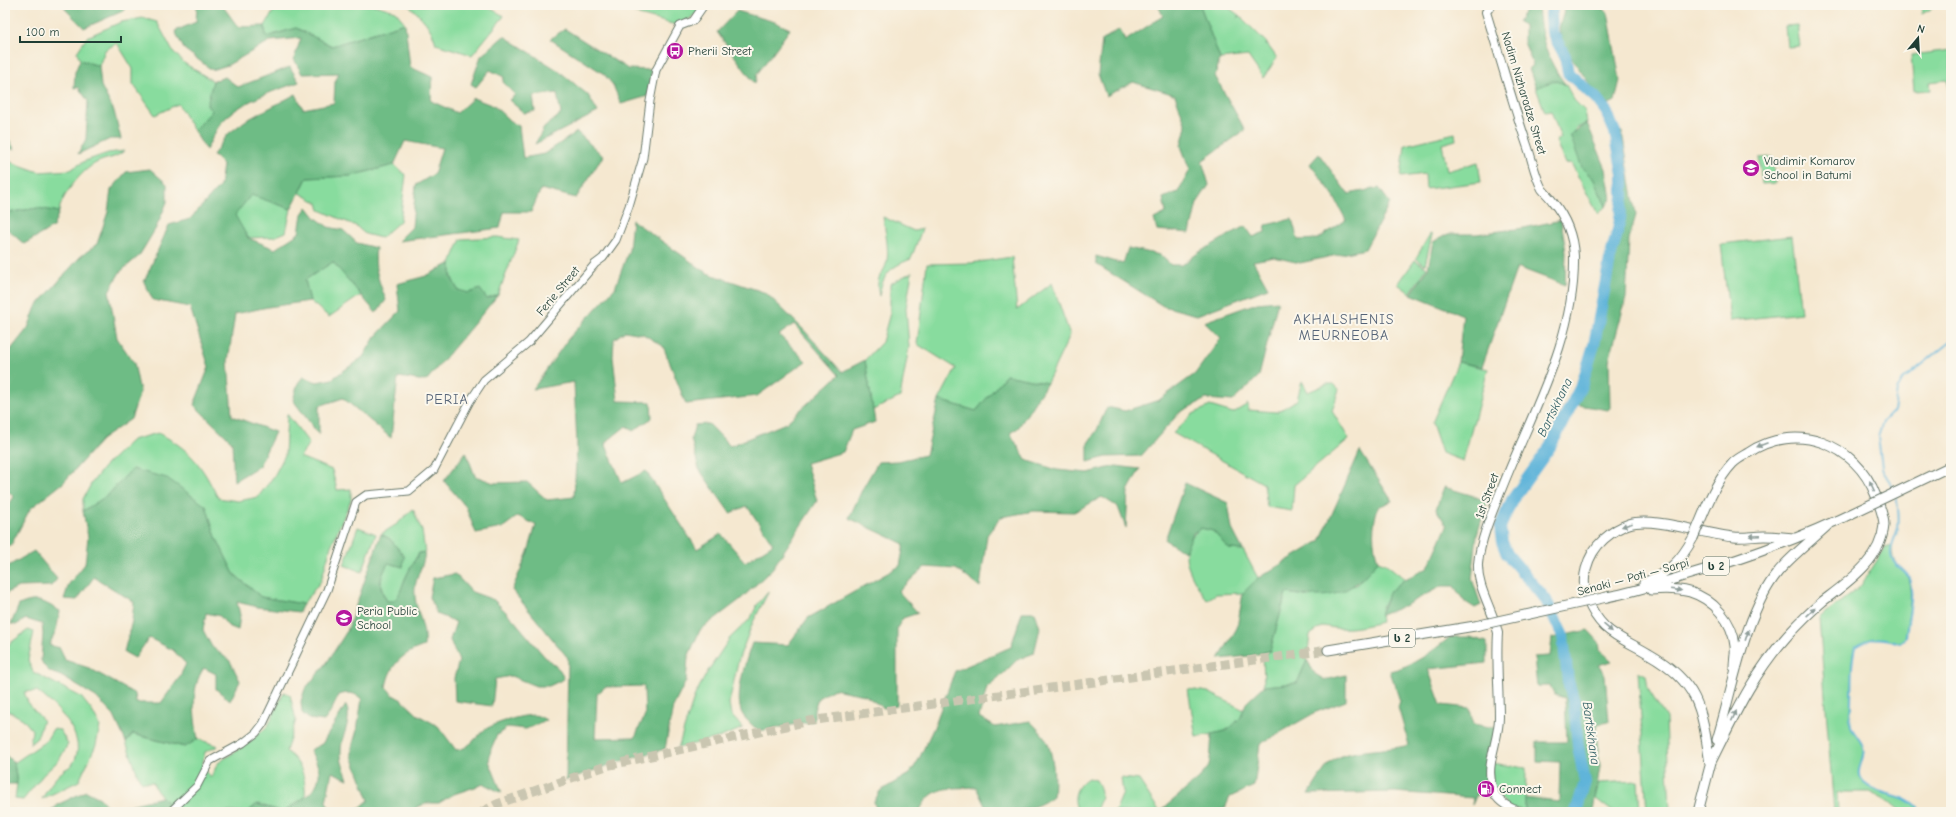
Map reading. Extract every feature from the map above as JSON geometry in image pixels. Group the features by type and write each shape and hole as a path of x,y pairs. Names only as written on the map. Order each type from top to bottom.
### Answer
{"highway":[{"path":"1621,595 1666,572 1677,563 1700,524 1714,489 1734,462 1760,445 1788,437 1811,439 1836,448 1854,460 1868,478 1882,511 1884,526 1873,557 1788,634 1761,668 1742,698 1710,764"},
{"name":"Senaki — Poti — Sarpi","path":"1328,650 1475,626 1621,595 1732,562 1827,526 1951,466"},
{"path":"1710,764 1703,716 1695,695 1670,666 1628,643 1606,627 1591,609 1585,588 1585,572 1589,559 1596,547 1614,530 1631,523 1656,523 1734,537 1765,536 1794,538"},
{"path":"1698,812 1710,764 1747,635 1767,587 1779,571 1827,526"},
{"path":"1637,590 1666,589 1690,592 1712,603 1722,614 1732,630 1735,646 1732,686"},
{"path":"1704,792 1704,812"}],"main road":[{"name":"Nadim Nizharadze Street","path":"1491,5 1486,12 1514,108 1542,189"},
{"name":"1st Street","path":"1521,812 1500,802 1493,791 1490,778 1490,769 1499,718 1498,633 1480,582 1478,563 1496,504 1561,342 1573,283 1572,236 1565,220 1542,189"}],"street":[{"name":"Ferie Street","path":"170,812 197,786 210,761 243,743 256,733 263,724 327,590 356,502 366,495 409,491 434,470 470,401 484,380 529,342 595,264 603,258 616,240 629,206 643,158 650,101 656,70 680,26 693,21 704,5"}],"green space":[{"path":"64,5 127,5 123,11 84,28 66,10"},
{"path":"197,5 222,5 238,27 265,26 266,37 296,28 332,46 405,23 410,67 432,77 431,101 457,113 473,98 494,106 510,121 519,126 523,158 544,154 577,132 603,156 576,198 541,189 531,212 504,212 500,228 398,241 412,227 416,185 434,174 442,148 405,141 394,165 350,176 307,178 291,209 251,195 235,215 248,238 275,249 299,233 302,214 307,207 315,217 328,227 343,230 357,243 376,248 376,268 386,300 376,313 333,262 305,280 310,301 268,307 235,314 228,361 232,416 275,432 259,466 234,481 232,442 194,405 209,367 190,307 153,300 144,282 169,225 190,219 220,186 223,165 213,155 228,134 245,121 296,94 303,109 334,103 335,82 339,73 302,74 294,59 301,38 270,41 228,65 212,70 184,49 175,31 196,22"},
{"path":"277,5 375,5 395,11 405,23 332,46 296,28 266,37 265,26"},
{"path":"408,5 484,5 504,16 472,55 436,44 432,32 425,22"},
{"path":"623,5 704,5 701,10 680,26 639,15"},
{"path":"1158,5 1200,5 1220,59 1215,76 1245,130 1202,161 1209,185 1197,203 1190,233 1157,230 1154,219 1166,213 1163,198 1178,192 1190,170 1181,146 1186,126 1175,95 1133,82 1106,96 1098,74 1102,40 1120,29 1125,41 1163,16"},
{"path":"1200,5 1225,5 1240,16 1267,43 1265,46 1267,44 1277,58 1263,78 1248,56 1220,59"},
{"path":"1523,5 1538,5 1543,38 1549,57 1559,76 1566,85 1556,80 1536,88 1529,69 1533,65 1524,42 1524,25 1518,22 1527,8"},
{"path":"1566,5 1597,5 1608,13 1620,80 1615,101 1605,106 1561,43 1559,28"},
{"path":"1921,5 1938,5 1922,14"},
{"path":"737,11 775,22 790,29 757,74 755,84 717,32"},
{"path":"143,18 157,22 172,50 184,63 213,81 207,105 213,110 194,131 178,104 155,115 133,84 133,69 117,43 105,50 99,66 80,60 77,52 87,37 121,22"},
{"path":"1797,25 1800,46 1787,47 1785,26"},
{"path":"565,29 628,69 652,70 648,96 621,104 613,85 604,74 550,39"},
{"path":"504,36 559,71 588,95 598,112 535,144 544,128 561,114 557,93 533,96 535,111 524,113 509,100 515,95 503,82 504,77 490,70 476,87 471,84 481,56"},
{"path":"1951,50 1951,95 1947,80 1930,82 1931,90 1914,91 1911,55"},
{"path":"80,60 99,66 101,86 114,111 121,139 110,139 78,154 86,139 88,101 78,87 74,88 75,72"},
{"path":"290,67 299,82 257,98 237,109 221,123 206,150 194,131 212,111 207,105 213,81 225,77 238,87"},
{"path":"1556,80 1566,85 1574,100 1585,111 1587,123 1577,128 1570,135 1588,174 1593,178 1606,206 1598,214 1571,163 1565,164 1556,141 1561,138 1551,111 1545,112 1536,88"},
{"path":"1587,123 1606,169 1611,199 1606,206 1593,178 1582,168 1570,135"},
{"path":"1617,130 1622,132 1636,215 1629,239 1626,298 1609,361 1610,408 1608,410 1573,404 1583,388 1597,346 1627,198"},
{"path":"5,133 15,150 5,147"},
{"path":"1455,133 1456,140 1442,144 1447,171 1478,162 1481,182 1426,189 1425,174 1401,177 1405,145"},
{"path":"124,151 117,156 90,166 67,192 60,206 59,212 38,208 5,213 5,160 39,172 70,170 85,161 108,153"},
{"path":"1319,154 1348,194 1379,188 1390,203 1365,249 1300,263 1274,257 1253,261 1268,288 1197,315 1163,306 1096,264 1096,256 1123,264 1128,248 1160,255 1171,265 1182,265 1198,253 1245,226 1253,237 1265,232 1266,225 1292,219 1298,240 1318,239 1346,220 1332,193 1310,164"},
{"path":"1772,157 1775,183 1762,184 1759,158"},
{"path":"394,165 406,175 400,221 381,238 365,234 356,226 320,210 318,203 300,193 307,178 350,176"},
{"path":"150,169 167,184 167,202 156,228 139,256 120,272 109,291 117,338 134,363 140,392 131,419 101,440 63,483 30,509 11,545 5,546 5,510 14,497 5,488 5,357 28,328 36,307 80,257 97,244 108,212 111,190 126,172"},
{"path":"251,194 291,209 286,232 274,237 248,238 234,215"},
{"path":"38,208 59,212 53,227 24,244 5,227 5,213"},
{"path":"883,217 914,231 922,229 911,259 898,265 889,272 885,277 879,296 878,283 887,261 888,250"},
{"path":"632,220 707,273 766,293 802,328 842,372 865,360 875,422 852,430 843,452 806,463 817,501 772,569 741,599 700,630 688,657 686,681 673,707 665,749 615,763 566,780 568,658 512,590 528,552 536,525 518,516 502,528 476,533 466,507 444,481 466,452 475,476 494,483 527,482 547,500 574,497 577,445 574,382 533,389 568,339 615,288 629,250","holes":["794,324 839,375 786,423 730,446 709,424 695,425 691,439 699,469 730,513 747,506 773,544 745,562 721,534 697,549 646,471 622,483 605,443 626,426 633,431 652,418 651,402 618,401 613,357 614,339 625,331 643,334 663,346 686,404 757,396 806,361 779,335","644,686 645,715 635,737 595,738 597,694 605,687"]},
{"path":"1561,220 1566,252 1565,285 1517,267 1482,367 1458,362 1463,315 1411,294 1428,269 1433,242 1448,234 1477,234 1524,228"},
{"path":"1430,234 1432,235 1425,265 1416,258"},
{"path":"1792,236 1801,313 1730,321 1721,244"},
{"path":"497,237 519,240 498,295 487,299 458,290 452,276 451,264 461,239"},
{"path":"1012,257 1017,310 1052,283 1070,335 1047,383 1006,375 976,411 939,400 956,368 917,344 927,264 971,263"},
{"path":"1415,260 1427,268 1410,293 1398,284"},
{"path":"333,261 361,295 329,317 310,301 305,280"},
{"path":"451,263 451,277 458,290 469,293 480,289 487,299 498,295 426,381 398,377 391,438 343,398 319,406 319,435 293,400 298,383 303,377 317,382 332,379 363,357 375,337 400,311 397,284 426,276"},
{"path":"912,272 906,308 909,347 900,397 873,410 865,360 882,342 890,313 890,284"},
{"path":"1278,301 1259,376 1233,401 1206,399 1180,412 1141,456 1106,457 1088,462 1088,443 1097,430 1107,407 1125,411 1159,400 1195,374 1221,338 1204,322 1257,303"},
{"path":"1458,362 1488,369 1463,461 1442,453 1432,423"},
{"path":"1006,375 1047,383 1018,428 1010,433 1026,460 1057,470 1088,473 1116,466 1140,469 1128,491 1126,528 1118,507 1102,497 1074,512 1034,511 1001,517 987,535 980,587 956,569 925,567 898,591 918,613 903,618 897,628 897,706 883,708 865,695 834,689 818,698 814,710 814,721 758,731 741,711 739,695 742,677 752,643 788,645 808,618 900,566 904,544 849,518 863,488 878,462 897,461 926,455 939,400 976,411"},
{"path":"1302,381 1308,392 1327,384 1334,384 1339,389 1332,411 1349,439 1294,485 1292,511 1267,507 1264,484 1173,433 1193,414 1210,406 1233,413 1248,404 1248,410 1277,412 1297,400"},
{"path":"287,414 309,443 300,457 332,470 337,490 351,489 351,500 331,546 321,581 303,604 261,597 234,574 216,537 206,506 132,469 108,495 83,511 83,499 91,484 104,467 132,440 158,433 179,445 187,452 201,468 218,498 238,501 258,497 274,476 285,455"},
{"path":"1360,451 1392,501 1378,507 1376,514 1374,534 1378,561 1357,582 1348,589 1338,593 1315,596 1286,593 1270,651 1249,656 1219,659 1237,628 1243,593 1258,578 1320,541"},
{"path":"132,469 167,478 206,506 216,537 234,574 261,597 303,604 299,612 258,607 237,602 240,615 238,630 228,626 220,616 206,613 203,630 212,647 230,661 240,681 230,701 216,689 216,674 204,668 197,684 194,702 198,739 185,747 133,734 126,742 114,716 96,697 61,676 50,672 44,666 41,660 43,634 42,624 26,619 16,625 11,624 19,605 31,601 40,601 49,605 60,611 56,631 49,645 60,648 65,660 89,668 135,694 136,703 161,703 179,678 186,664 173,650 149,638 135,658 124,652 132,621 134,602 94,577 77,600 64,599 69,584 85,564 88,537 83,511 108,495"},
{"path":"1185,483 1228,503 1232,529 1243,550 1229,549 1213,531 1201,528 1193,533 1185,552 1165,540"},
{"path":"1444,487 1474,496 1487,502 1477,535 1472,579 1481,605 1475,608 1464,601 1454,586 1442,586 1406,605 1379,616 1390,591 1405,579 1428,568 1447,526 1436,509"},
{"path":"413,509 422,531 425,552 419,553 408,572 396,599 393,602 387,601 381,586 383,573 388,562 403,567 404,556 390,539 381,534 397,524"},
{"path":"358,527 376,534 362,572 344,565"},
{"path":"1201,528 1213,531 1229,549 1243,550 1258,578 1243,593 1216,594 1207,600 1195,582 1187,563 1187,545 1192,536"},
{"path":"381,534 390,539 404,556 403,567 388,563 383,573 381,586 387,601 393,601 398,596 408,572 419,553 425,552 415,585 416,603 424,632 424,646 404,656 394,666 386,687 393,695 402,700 418,715 438,726 456,750 468,746 487,728 502,722 533,715 539,716 546,720 526,729 508,727 497,735 491,749 489,761 502,793 484,784 454,794 439,803 428,803 417,807 411,812 355,812 369,800 352,756 352,747 357,730 362,699 351,693 339,695 324,721 309,719 302,713 301,701 305,689 326,664 347,631"},
{"path":"1892,546 1894,559 1896,563 1904,570 1910,585 1906,637 1900,643 1882,639 1871,639 1855,647 1852,667 1850,723 1855,734 1861,741 1864,752 1859,770 1860,779 1871,788 1909,801 1921,812 1902,812 1891,803 1869,792 1837,792 1838,812 1834,812 1819,618 1860,587 1885,548"},
{"path":"34,551 57,579 51,586 18,587 5,594 5,568"},
{"path":"1378,561 1386,564 1405,579 1391,592 1384,603 1381,609 1381,622 1359,627 1345,628 1323,626 1310,635 1307,660 1297,683 1264,686 1263,653 1270,651 1286,593 1309,597 1356,585"},
{"path":"455,574 472,592 494,600 513,619 544,656 560,670 564,679 549,686 536,686 511,676 495,679 492,706 455,701 454,678 459,661 450,640 456,622 437,614 429,597 433,578"},
{"path":"769,591 753,622 739,658 729,703 731,715 743,728 721,737 678,748 695,695 708,671 730,638 751,618 757,605"},
{"path":"1022,612 1035,612 1040,628 1034,653 1017,660 987,687 979,717 995,727 1030,721 1036,727 1045,738 1052,758 1054,774 1053,796 1045,802 1029,808 1021,810 1004,810 986,808 976,787 950,788 936,792 924,803 919,812 877,812 874,802 880,791 909,774 917,763 934,727 955,671 1011,647"},
{"path":"28,630 34,632 28,660 33,672 81,697 92,711 100,726 96,745 79,781 42,799 56,778 72,765 77,755 77,744 69,724 53,705 37,691 24,692 29,705 43,720 37,738 30,744 32,730 23,719 5,709 5,645 9,644"},
{"path":"1588,630 1599,642 1600,650 1612,661 1598,665 1605,675 1609,722 1598,724 1596,733 1600,766 1593,812 1529,812 1525,810 1525,798 1559,802 1560,762 1537,761 1537,742 1567,742 1565,698 1555,695 1550,686 1537,686 1534,657 1550,656 1552,638"},
{"path":"1450,637 1470,637 1487,642 1487,663 1428,669 1441,705 1470,708 1473,724 1495,728 1488,783 1477,794 1472,805 1473,798 1394,792 1309,794 1328,765 1335,759 1354,753 1409,745 1398,707 1400,701 1390,671 1407,666 1422,658"},
{"path":"1307,660 1315,674 1325,680 1346,675 1346,701 1316,712 1260,744 1254,786 1230,797 1225,808 1214,812 1160,812 1206,770 1210,761 1212,734 1228,730 1241,717 1246,703 1264,686 1297,683"},
{"path":"1638,671 1646,675 1648,689 1666,718 1670,812 1647,812"},
{"path":"1188,689 1208,692 1244,710 1240,718 1231,728 1218,733 1196,737"},
{"path":"284,692 290,695 296,720 286,751 296,761 302,771 305,783 305,797 283,812 257,804 248,812 176,812 156,790 153,782 142,782 139,778 126,742 132,734 184,747 198,739 218,746 205,752 202,766 211,777 218,763 248,743 268,726"},
{"path":"346,705 348,717 342,745 341,758 348,779 332,772 326,802 332,812 283,812 307,796 316,785 319,778 319,771 317,763 310,750 322,744"},
{"path":"53,729 60,730 68,744 59,760 43,775 23,800 15,799 17,784 14,763 46,741"},
{"path":"5,754 14,763 17,784 5,784"},
{"path":"1491,763 1526,768 1525,810 1510,808 1493,791"},
{"path":"1088,778 1096,780 1100,788 1101,796 1099,804 1095,812 1079,812 1075,803 1077,789"},
{"path":"1121,778 1139,780 1160,812 1115,812 1123,793"},
{"path":"1638,781 1640,812 1613,812 1595,798 1599,783"},
{"path":"86,791 100,798 110,810 162,797 170,805 157,812 50,812 59,804"},
{"path":"257,804 283,812 248,812"}],"waterway":[{"name":"Bartskhana","path":"1553,5 1551,15 1552,32 1565,56 1568,73 1596,98 1606,111 1615,132 1623,174 1623,197 1619,226 1610,259 1594,345 1582,384 1550,447 1512,500 1500,527 1502,542 1507,554 1546,600 1563,636 1568,681 1574,702 1578,746 1585,782 1576,812"},
{"path":"1894,491 1882,468 1878,437 1883,422 1894,411 1897,391 1903,380 1951,341"},
{"path":"1896,495 1899,524 1891,548 1891,555 1896,564 1906,573 1910,583 1911,598 1906,637 1900,643 1882,639 1871,639 1855,647 1852,667 1850,720 1853,732 1861,741 1864,752 1859,770 1860,779 1871,788 1909,801 1921,812"}],"tunnel":[{"path":"482,812 497,804 606,766 809,721 1328,650"}],"place":[{"name":"Pherii Street","path":"675,51"},
{"name":"Vladimir Komarov School in Batumi","path":"1751,168"},
{"name":"Peria Public School","path":"344,618"},
{"name":"Connect","path":"1486,789"}],"district":[{"name":"AKHALSHENIS MEURNEOBA","path":"1344,328"},
{"name":"PERIA","path":"447,399"}]}
